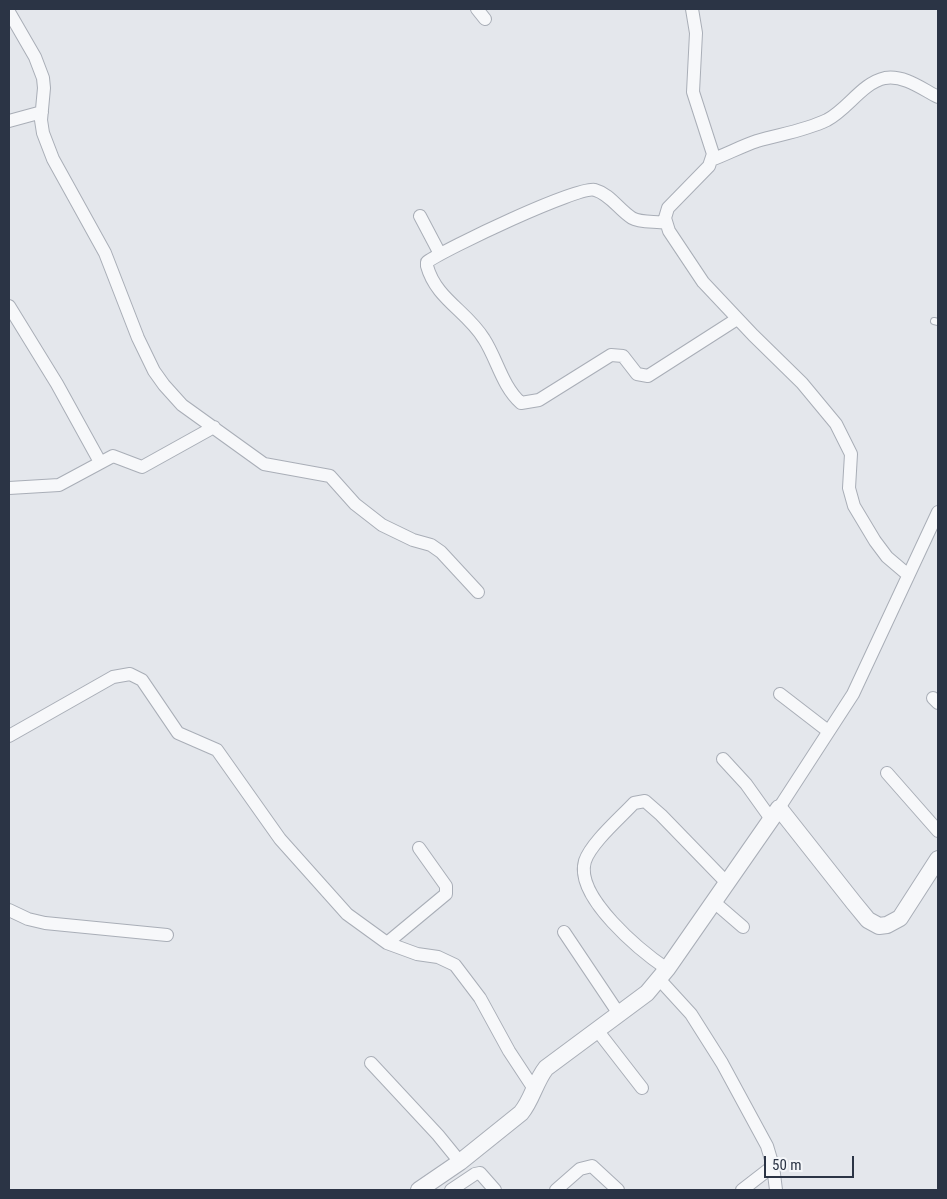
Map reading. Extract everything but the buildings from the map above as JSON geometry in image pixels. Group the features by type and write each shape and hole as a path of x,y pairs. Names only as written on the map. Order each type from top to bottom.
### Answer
{"street":[{"path":"477,9 485,19"},
{"path":"692,9 696,33 693,92 712,148 711,160 709,166 668,208 666,223 673,239 692,266 738,318 827,411 843,435 852,454 849,488 854,506 887,557 907,574"},
{"path":"9,12 39,67 44,88 43,133 53,160 105,253 138,338 154,371 182,405 264,464 330,476 355,504 382,525 413,540 431,545 442,552 478,592"},
{"path":"711,160 758,141 803,130 828,119 877,81 887,78 903,79 938,97"},
{"path":"9,121 42,112"},
{"path":"666,223 633,219 602,193 592,189 557,200 440,254 428,262 427,266 432,280 443,297 484,338 510,391 520,403 539,400 611,355 623,356 638,374 648,376 738,318"},
{"path":"420,216 440,254"},
{"path":"9,306 35,346 100,462"},
{"path":"9,488 59,484 109,457 118,456 134,466 142,467 214,427"},
{"path":"419,1190 460,1162 521,1113 528,1106 538,1077 546,1068 647,993 663,974 775,813 853,694 907,574 938,512"},
{"path":"9,736 113,677 130,674 136,676 147,685 178,733 217,750 280,839 347,914 387,943 409,952 438,957 456,964 480,998 509,1052 534,1089"},
{"path":"780,694 828,731"},
{"path":"723,759 775,813 868,920 878,926 887,925 900,918 938,859"},
{"path":"887,773 938,831"},
{"path":"727,883 661,814 644,801 634,803 588,854 584,871 590,890 598,903 631,942 663,974 722,1063 767,1146 773,1166 776,1190"},
{"path":"387,943 446,894 446,886 419,848"},
{"path":"714,902 744,927"},
{"path":"9,910 28,919 45,923 167,935"},
{"path":"564,932 619,1014"},
{"path":"597,1030 642,1088"},
{"path":"371,1063 438,1135 460,1162"},
{"path":"556,1190 580,1169 592,1166 618,1190"},
{"path":"742,1190 773,1166"},
{"path":"451,1190 477,1173 485,1177 495,1190"}]}
